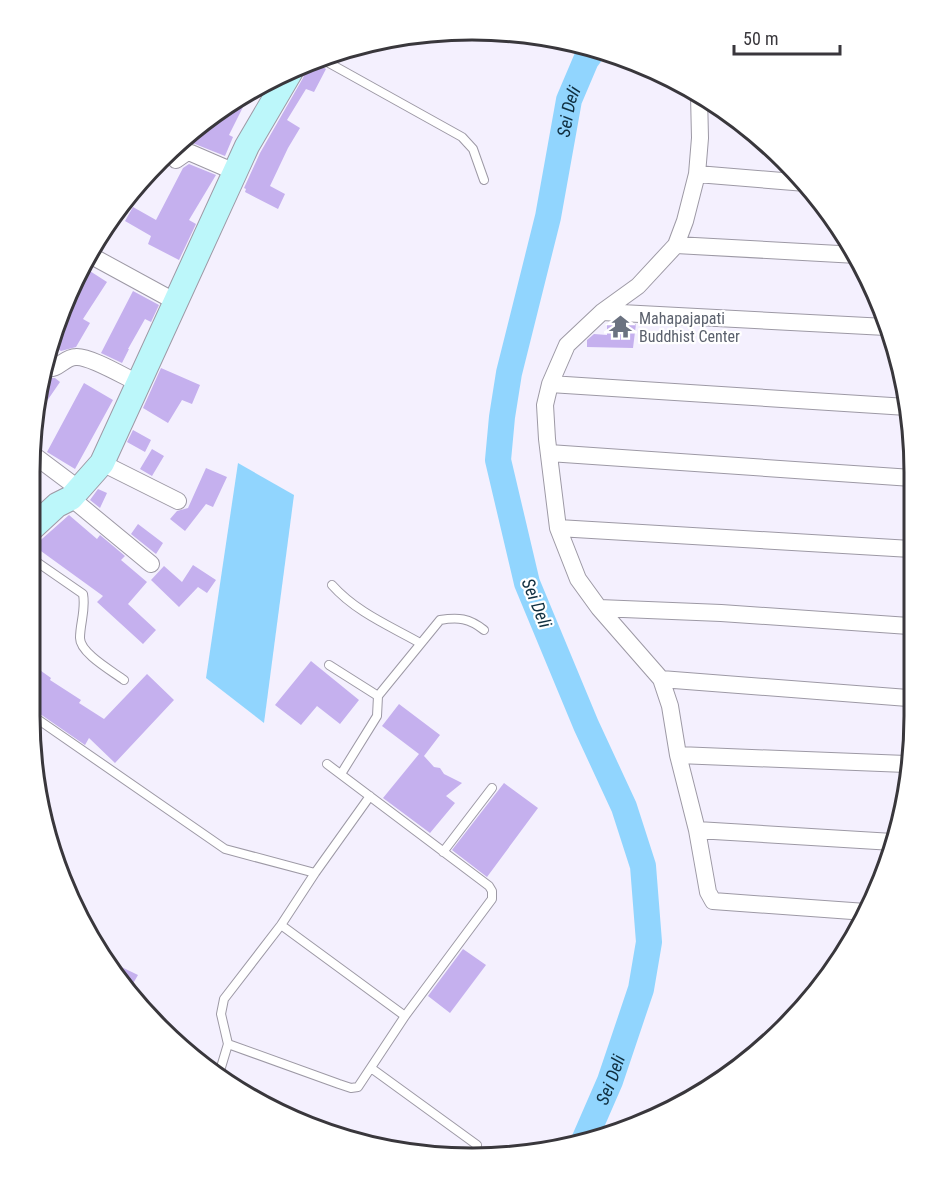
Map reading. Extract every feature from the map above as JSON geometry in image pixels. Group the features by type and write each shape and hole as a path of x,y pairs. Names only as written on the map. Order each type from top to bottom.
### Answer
{"main road":[{"path":"40,521 75,493 102,463 247,146 283,84"}],"street":[{"path":"703,108 697,174 685,221 676,245 638,286 602,312 567,345 550,384 545,405 558,528 578,579 599,608 661,679 670,706 678,755 697,830 708,892 713,901 857,911"},
{"path":"176,160 186,153 191,153 235,172"},
{"path":"697,174 791,182"},
{"path":"676,245 845,254"},
{"path":"97,259 176,302"},
{"path":"602,312 879,327"},
{"path":"53,368 72,357 80,357 138,383"},
{"path":"550,384 898,406"},
{"path":"549,453 904,477"},
{"path":"40,462 151,564"},
{"path":"102,463 178,501"},
{"path":"558,528 904,549"},
{"path":"599,608 721,613 904,626"},
{"path":"661,679 904,698"},
{"path":"678,755 901,764"},
{"path":"697,830 885,842"}],"lane":[{"path":"331,64 462,137 473,149 484,180"},
{"path":"40,564 83,594 85,604 81,644 85,651 124,680"},
{"path":"332,585 354,605 420,643"},
{"path":"341,774 377,716 378,696 440,620 456,617 475,623 484,630"},
{"path":"329,665 378,696"},
{"path":"40,721 225,849 315,873"},
{"path":"228,1044 351,1088 360,1084 405,1016 492,899 493,895 489,886 327,764"},
{"path":"443,852 492,788"},
{"path":"221,1067 228,1044 221,1014 224,999 281,925 370,796"},
{"path":"281,925 405,1016"},
{"path":"371,1068 477,1145"}],"water":[{"path":"238,463 294,495 264,723 206,678"}],"building":[{"path":"323,67 326,69 314,92 306,89 287,120 300,128 270,186 285,194 278,209 245,192 244,188 260,153 307,73"},
{"path":"244,106 229,135 233,137 225,156 193,143"},
{"path":"189,164 216,175 189,220 196,224 179,260 148,244 151,236 125,221 133,207 156,220 183,168"},
{"path":"90,271 107,282 83,319 90,323 76,347 61,351 58,349 63,333"},
{"path":"133,291 159,305 151,322 145,319 122,363 101,353"},
{"name":"Mahapajapati Buddhist Center","path":"607,323 636,324 633,348 587,347 587,340 594,334 607,335"},
{"path":"161,368 200,385 192,404 182,400 168,423 143,408"},
{"path":"51,378 60,382 47,402"},
{"path":"84,383 113,400 75,469 47,452"},
{"path":"133,430 151,440 145,452 127,442"},
{"path":"152,449 164,456 152,476 140,469"},
{"path":"206,468 227,477 213,507 206,504 185,531 170,519 177,511 188,508"},
{"path":"98,489 107,493 100,508 90,500"},
{"path":"69,515 97,539 100,535 125,556 121,560 147,582 128,604 156,630 143,644 97,602 103,596 40,550 40,541"},
{"path":"138,524 163,543 156,554 131,534"},
{"path":"193,565 216,580 207,593 198,587 179,607 151,580 164,566 182,582"},
{"path":"311,661 359,700 340,724 317,706 301,725 275,705"},
{"path":"40,670 51,678 50,680 81,700 79,703 104,719 147,674 174,700 115,763 89,738 85,745 40,714"},
{"path":"399,704 440,735 424,756 434,767 440,768 444,774 462,783 446,796 455,803 430,833 383,798 419,754 382,726"},
{"path":"504,783 538,808 487,877 452,850"},
{"path":"463,949 486,965 450,1013 428,996"},
{"path":"121,967 138,975 133,983"}],"waterway":[{"name":"Sei Deli","path":"588,1132 610,1081 641,989 649,942 643,866 624,807 586,725 527,583 498,460 509,373 548,217 569,100 589,56"}],"place":[{"name":"Mahapajapati Buddhist Center","path":"621,327"}]}
